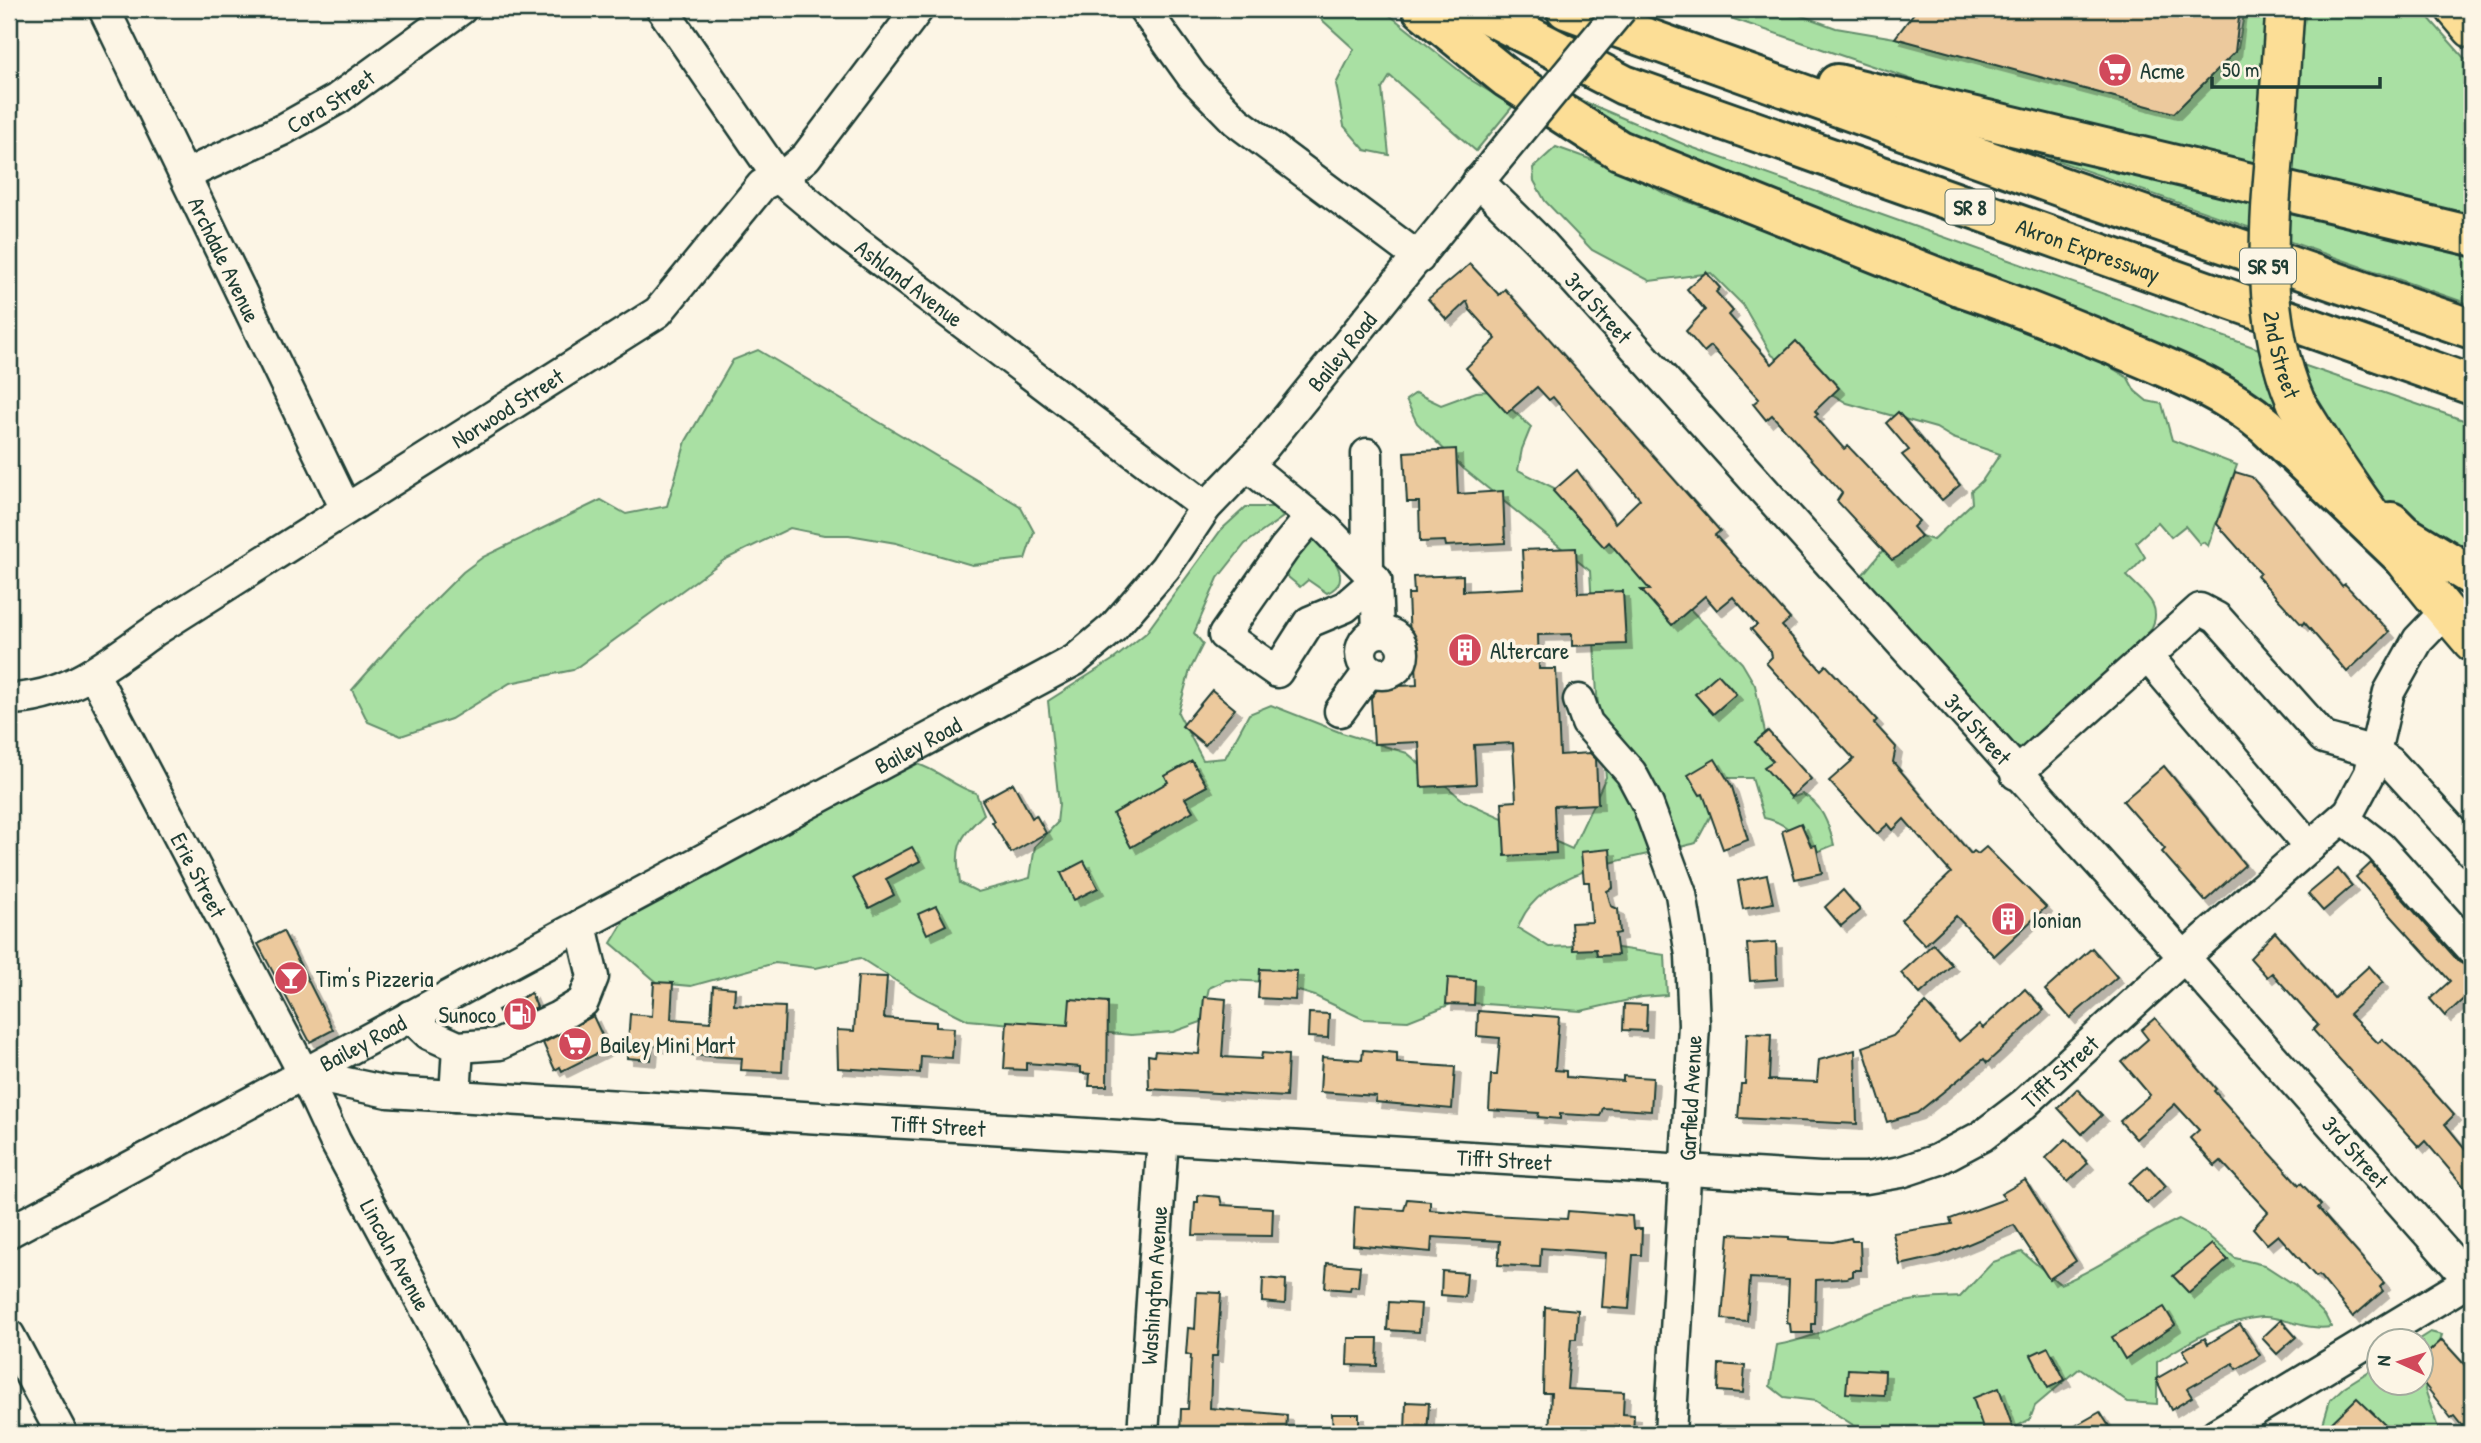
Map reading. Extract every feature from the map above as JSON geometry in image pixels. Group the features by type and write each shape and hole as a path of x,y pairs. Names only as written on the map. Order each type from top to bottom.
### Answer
{"highway":[{"path":"1422,9 1507,78 1619,150 1947,281 2010,302 2206,385 2244,408 2266,426 2406,560"},
{"name":"Akron Expressway","path":"1477,9 1624,85 2472,385"},
{"path":"1595,13 1972,118 2472,236"},
{"name":"SR 8","path":"1595,13 2472,328"},
{"path":"2335,466 2403,534 2472,576"}],"main road":[{"name":"2nd Street","path":"2285,9 2267,246 2269,293 2283,372 2296,402 2335,466 2445,612 2472,642"},
{"path":"2455,9 2472,29"}],"street":[{"name":"Archdale Avenue","path":"104,9 187,174 346,509"},
{"name":"Cora Street","path":"187,174 282,130 337,99 461,9"},
{"name":"Ashland Avenue","path":"662,9 778,177 843,232 1206,507"},
{"name":"Norwood Street","path":"9,699 46,696 93,673 153,631 658,312 762,185 806,157 918,9"},
{"path":"1144,9 1207,94 1236,121 1419,258"},
{"name":"Bailey Road","path":"9,1232 1075,660 1113,628 1165,568 1206,507 1247,465 1419,258 1486,173 1595,13"},
{"name":"3rd Street","path":"1486,173 1543,244 2016,774 2184,957 2471,1281"},
{"path":"1340,711 1370,670 1361,652 1366,639 1378,632 1372,575 1367,454"},
{"path":"1247,465 1311,517 1372,575"},
{"path":"1311,517 1284,549 1224,635 1277,672 1309,622 1345,607 1372,575"},
{"path":"2016,774 2200,609 2217,618 2324,738 2375,752 2401,771 2472,852"},
{"name":"Tifft Street","path":"304,1074 388,1092 1163,1137 1686,1171 1866,1178 1901,1172 1937,1160 1982,1136 2024,1104 2184,957 2343,817 2361,794 2375,752 2389,692 2418,640 2445,612"},
{"path":"2148,657 2310,847"},
{"name":"Erie Street","path":"93,673 304,1074"},
{"name":"Garfield Avenue","path":"1579,700 1587,723 1631,773 1648,805 1681,894 1691,955 1693,1025 1670,1434"},
{"path":"2343,817 2381,847 2472,950"},
{"path":"410,1016 429,1034 458,1046 500,1044 583,1002 593,978 581,925"},
{"path":"455,1096 458,1046"},
{"name":"Lincoln Avenue","path":"304,1074 335,1141 493,1434"},
{"name":"Washington Avenue","path":"1143,1434 1163,1137"},
{"path":"2216,1434 2471,1281"},
{"path":"9,1335 62,1434"}],"green space":[{"path":"1310,9 1382,9 1471,80 1513,106 1476,151 1390,76 1382,89 1389,155 1365,150 1344,126 1336,84 1354,49"},
{"path":"1704,9 1783,9 1836,28 1895,38 2174,113 2238,48 2245,9 2273,9 2255,165 1940,89"},
{"path":"2297,9 2421,9 2472,67 2472,226 2287,179"},
{"path":"1520,74 1688,146 2259,349 2268,385 2292,429 1645,152"},
{"path":"2001,141 2472,250 2472,305"},
{"path":"1556,147 1629,173 1664,193 1874,268 2088,353 2128,378 2135,391 2147,401 2162,404 2172,440 2237,465 2208,546 2203,542 2200,544 2185,526 2171,537 2158,522 2136,542 2145,557 2127,576 2146,594 2154,607 2154,622 2150,631 2027,748 2015,751 1859,579 1883,550 1899,555 1921,536 1933,540 1972,503 1971,491 1982,481 2000,454 1953,438 1936,428 1847,403 1813,383 1772,355 1743,305 1711,273 1650,281 1592,250 1545,201 1534,181 1533,168"},
{"path":"758,350 1020,506 1034,532 1025,559 972,565 896,543 849,535 824,535 790,528 724,560 573,670 510,683 451,719 401,736 368,722 352,690 404,631 463,572 483,557 601,500 626,514 667,506 686,441 733,360"},
{"path":"2297,363 2472,423 2472,567 2387,505 2346,460"},
{"path":"1492,391 1531,427 1522,449 1518,470 1610,516 1688,607 1742,663 1755,685 1767,742 1791,798 1802,794 1809,798 1819,808 1832,837 1834,845 1819,851 1811,848 1782,825 1764,818 1752,778 1711,778 1711,815 1696,843 1594,868 1547,890 1529,907 1518,928 1549,947 1598,945 1665,955 1667,995 1642,997 1581,1011 1456,1002 1408,1021 1363,1019 1315,996 1269,982 1226,980 1209,988 1201,1022 1173,1032 1131,1035 968,1020 918,995 860,958 816,968 775,963 691,986 658,983 611,943 626,918 641,901 917,764 976,793 984,814 968,830 960,844 960,883 978,892 1030,878 1035,846 1057,823 1059,804 1048,701 1114,659 1146,633 1221,530 1246,507 1274,507 1283,517 1245,544 1218,578 1194,633 1203,644 1190,670 1178,713 1203,760 1225,758 1249,714 1271,705 1342,733 1407,753 1464,801 1572,849 1606,777 1597,695 1590,571 1464,469 1417,423 1406,400 1416,393 1441,405 1476,392"},
{"path":"1311,534 1336,563 1339,572 1340,580 1336,587 1327,593 1308,580 1300,587 1282,572"},
{"path":"2179,1219 2206,1234 2235,1258 2264,1265 2295,1285 2325,1315 2331,1327 2311,1327 2262,1317 2220,1327 2157,1362 2157,1404 2128,1402 2080,1368 2035,1406 2030,1419 2003,1434 1864,1432 1816,1401 1784,1397 1770,1386 1777,1345 1808,1337 1884,1307 1922,1299 1960,1297 1993,1262 2022,1252 2060,1284"},
{"path":"2436,1334 2442,1335 2436,1354"},
{"path":"2366,1373 2366,1398 2428,1398 2440,1434 2320,1434 2330,1400"}],"building":[{"name":"Acme","path":"1917,9 2240,9 2235,52 2174,113 1895,38"},
{"path":"1470,264 1499,295 1505,289 1720,531 1715,535 1790,619 1782,626 1821,670 1826,665 1877,720 1874,723 1896,747 1893,762 1971,854 1974,851 1978,854 1986,847 2046,907 1994,956 1956,916 1925,945 1901,920 1951,873 1904,819 1893,830 1888,824 1877,834 1829,781 1854,759 1766,663 1772,657 1771,652 1751,629 1757,625 1733,597 1717,610 1705,596 1672,625 1641,590 1650,590 1609,542 1604,547 1553,491 1577,470 1615,523 1640,499 1553,397 1549,400 1537,387 1507,413 1466,368 1496,339 1470,310 1467,301 1447,320 1428,299"},
{"path":"1706,272 1720,288 1716,292 1733,311 1729,315 1772,364 1796,341 1839,388 1815,411 1818,414 1815,416 1844,449 1848,446 1919,521 1913,527 1921,536 1899,556 1892,560 1837,501 1842,493 1772,415 1766,420 1753,404 1759,399 1711,346 1704,352 1686,331 1705,310 1687,289"},
{"path":"1898,412 1960,485 1942,500 1902,455 1909,450 1886,423"},
{"path":"1456,449 1458,494 1503,491 1505,543 1446,546 1445,541 1420,542 1419,502 1407,502 1404,452"},
{"path":"2235,472 2252,477 2342,586 2345,584 2389,632 2347,672 2304,622 2302,625 2257,576 2260,573 2217,524"},
{"name":"Altercare","path":"1576,548 1578,593 1623,591 1626,644 1572,646 1572,634 1538,635 1539,669 1556,669 1560,755 1590,753 1596,759 1598,804 1554,806 1556,853 1505,856 1502,802 1516,801 1513,743 1474,745 1476,784 1421,787 1419,742 1374,744 1371,698 1379,687 1417,685 1415,641 1410,641 1408,594 1414,594 1413,577 1463,575 1463,591 1524,588 1522,550"},
{"path":"1718,674 1736,694 1713,714 1695,694"},
{"path":"1212,690 1235,709 1205,745 1182,726"},
{"path":"1768,731 1811,779 1791,797 1764,767 1773,761 1755,742"},
{"path":"1715,759 1732,787 1748,840 1723,849 1703,794 1700,795 1688,775"},
{"path":"1192,761 1207,786 1185,798 1193,811 1131,847 1113,814 1168,782 1165,776"},
{"path":"2164,766 2245,865 2205,901 2162,852 2165,849 2123,801"},
{"path":"1013,783 1032,818 1036,815 1046,833 1011,853 982,800"},
{"path":"1801,823 1811,846 1816,845 1822,873 1795,879 1782,831"},
{"path":"912,847 920,861 886,879 894,895 869,908 853,878"},
{"path":"1610,849 1613,888 1607,891 1611,906 1618,909 1620,933 1615,934 1618,955 1597,956 1596,949 1573,950 1571,923 1592,922 1589,882 1584,882 1581,852"},
{"path":"1084,861 1098,888 1074,900 1061,873"},
{"path":"2371,863 2459,962 2472,969 2472,991 2445,1016 2430,999 2450,981 2356,877"},
{"path":"2338,869 2352,886 2323,911 2308,894"},
{"path":"1767,875 1773,903 1743,909 1738,881"},
{"path":"1843,890 1860,910 1841,926 1825,907"},
{"path":"936,906 946,925 927,934 918,914"},
{"name":"Tim's Pizzeria","path":"283,931 333,1030 310,1042 258,944"},
{"path":"2275,932 2334,998 2369,966 2383,982 2349,1014 2378,1043 2382,1039 2405,1060 2454,1115 2445,1124 2472,1157 2472,1196 2425,1141 2419,1147 2313,1030 2318,1025 2272,973 2267,977 2250,958"},
{"path":"1776,942 1777,979 1750,981 1747,944"},
{"path":"1933,944 1952,965 1920,994 1901,973"},
{"path":"2092,948 2117,977 2070,1018 2045,990"},
{"path":"1260,969 1297,971 1295,1000 1258,998"},
{"path":"858,976 887,977 884,1018 936,1022 936,1027 954,1028 952,1058 921,1056 920,1073 838,1068 837,1030 854,1031"},
{"path":"1448,978 1475,980 1474,1005 1446,1004"},
{"path":"654,982 673,983 671,1019 711,1022 713,986 735,988 734,1005 785,1007 782,1072 741,1070 742,1058 690,1055 691,1048 652,1046 651,1060 627,1058 630,1014 652,1016"},
{"path":"2025,989 2044,1010 1987,1063 1984,1059 1917,1113 1887,1122 1863,1047 1893,1036 1926,1003 1959,1041 1979,1024 1983,1028"},
{"path":"531,993 537,1007 505,1022 498,1010"},
{"path":"1204,997 1226,999 1222,1057 1261,1059 1262,1053 1288,1055 1286,1097 1149,1089 1148,1055 1154,1056 1155,1051 1199,1054"},
{"path":"1070,999 1108,1002 1107,1086 1089,1086 1090,1074 1081,1073 1081,1067 1026,1063 1026,1070 1004,1069 1007,1021 1068,1025"},
{"path":"1624,1004 1647,1005 1646,1031 1623,1030"},
{"path":"1478,1011 1559,1017 1555,1070 1566,1071 1566,1077 1623,1081 1623,1076 1653,1078 1651,1111 1603,1108 1600,1116 1560,1114 1560,1119 1538,1117 1539,1113 1489,1110 1491,1075 1497,1075 1500,1038 1477,1036"},
{"path":"1309,1013 1329,1014 1328,1038 1308,1037"},
{"name":"Bailey Mini Mart","path":"593,1016 608,1048 562,1071 560,1067 555,1070 543,1043"},
{"path":"2155,1018 2216,1089 2214,1091 2299,1185 2301,1183 2321,1205 2318,1208 2384,1283 2380,1287 2383,1291 2353,1317 2319,1275 2316,1277 2278,1235 2267,1244 2253,1228 2268,1212 2221,1161 2215,1166 2190,1138 2199,1130 2175,1104 2136,1139 2120,1121 2150,1095 2122,1062 2148,1039 2141,1030"},
{"path":"1747,1033 1771,1034 1769,1080 1817,1082 1819,1060 1855,1050 1857,1124 1738,1118 1741,1084 1745,1084"},
{"path":"1363,1050 1397,1053 1397,1063 1455,1067 1452,1109 1375,1102 1376,1096 1320,1092 1322,1057 1362,1060"},
{"path":"2077,1089 2102,1115 2082,1134 2058,1108"},
{"path":"2066,1139 2088,1163 2068,1182 2046,1158"},
{"path":"2148,1166 2166,1186 2147,1203 2129,1183"},
{"path":"2025,1180 2076,1261 2049,1279 2014,1225 1940,1256 1900,1265 1893,1233 1952,1224 1950,1219 2005,1199 2001,1194"},
{"path":"1198,1195 1220,1197 1222,1205 1273,1208 1272,1236 1193,1235 1195,1202 1198,1202"},
{"path":"1407,1199 1430,1201 1430,1210 1491,1215 1567,1219 1568,1211 1632,1216 1633,1229 1642,1229 1641,1255 1633,1255 1629,1309 1602,1307 1606,1253 1541,1248 1540,1267 1498,1265 1500,1241 1432,1237 1431,1252 1353,1245 1355,1207 1404,1210"},
{"path":"1729,1234 1833,1242 1851,1238 1852,1241 1860,1241 1861,1270 1853,1270 1853,1276 1847,1278 1816,1280 1815,1324 1812,1324 1812,1333 1791,1333 1790,1324 1787,1323 1789,1280 1750,1278 1747,1321 1722,1319"},
{"path":"2212,1244 2228,1260 2189,1293 2173,1276"},
{"path":"1327,1263 1360,1266 1358,1287 1351,1286 1350,1290 1325,1288"},
{"path":"1442,1271 1467,1273 1465,1297 1441,1295"},
{"path":"1263,1278 1286,1280 1285,1304 1262,1302"},
{"path":"1197,1292 1221,1293 1217,1356 1212,1356 1210,1408 1287,1415 1286,1434 1180,1434 1181,1409 1188,1409 1191,1355 1186,1354 1188,1328 1195,1329"},
{"path":"1389,1302 1421,1304 1419,1332 1387,1330"},
{"path":"1545,1307 1578,1310 1576,1339 1571,1339 1567,1389 1624,1392 1623,1414 1634,1415 1633,1434 1549,1434 1551,1393 1543,1393"},
{"path":"2164,1307 2175,1325 2125,1359 2112,1337"},
{"path":"2281,1320 2296,1337 2277,1354 2262,1338"},
{"path":"2240,1324 2260,1355 2237,1369 2233,1363 2187,1389 2192,1397 2171,1410 2156,1379 2189,1360 2183,1350 2205,1338 2208,1344"},
{"path":"1348,1338 1378,1338 1377,1366 1347,1365"},
{"path":"2442,1340 2472,1373 2472,1417 2462,1426 2454,1416 2451,1418 2435,1398 2436,1345"},
{"path":"2048,1347 2065,1380 2048,1388 2031,1355"},
{"path":"1719,1364 1745,1366 1743,1393 1718,1391"},
{"path":"1848,1369 1885,1371 1884,1395 1846,1393"},
{"path":"1999,1388 2015,1434 1985,1434 1973,1398"},
{"path":"2357,1398 2385,1425 2376,1434 2320,1434"},
{"path":"1406,1402 1429,1403 1427,1434 1405,1434"},
{"path":"2100,1412 2114,1434 2061,1434"},
{"path":"1332,1414 1359,1414 1359,1434 1333,1434"}],"place":[{"name":"Acme","path":"2115,70"},
{"name":"Altercare","path":"1465,650"},
{"name":"Ionian","path":"2008,919"},
{"name":"Tim's Pizzeria","path":"291,978"},
{"name":"Sunoco","path":"520,1014"},
{"name":"Bailey Mini Mart","path":"575,1044"}]}
